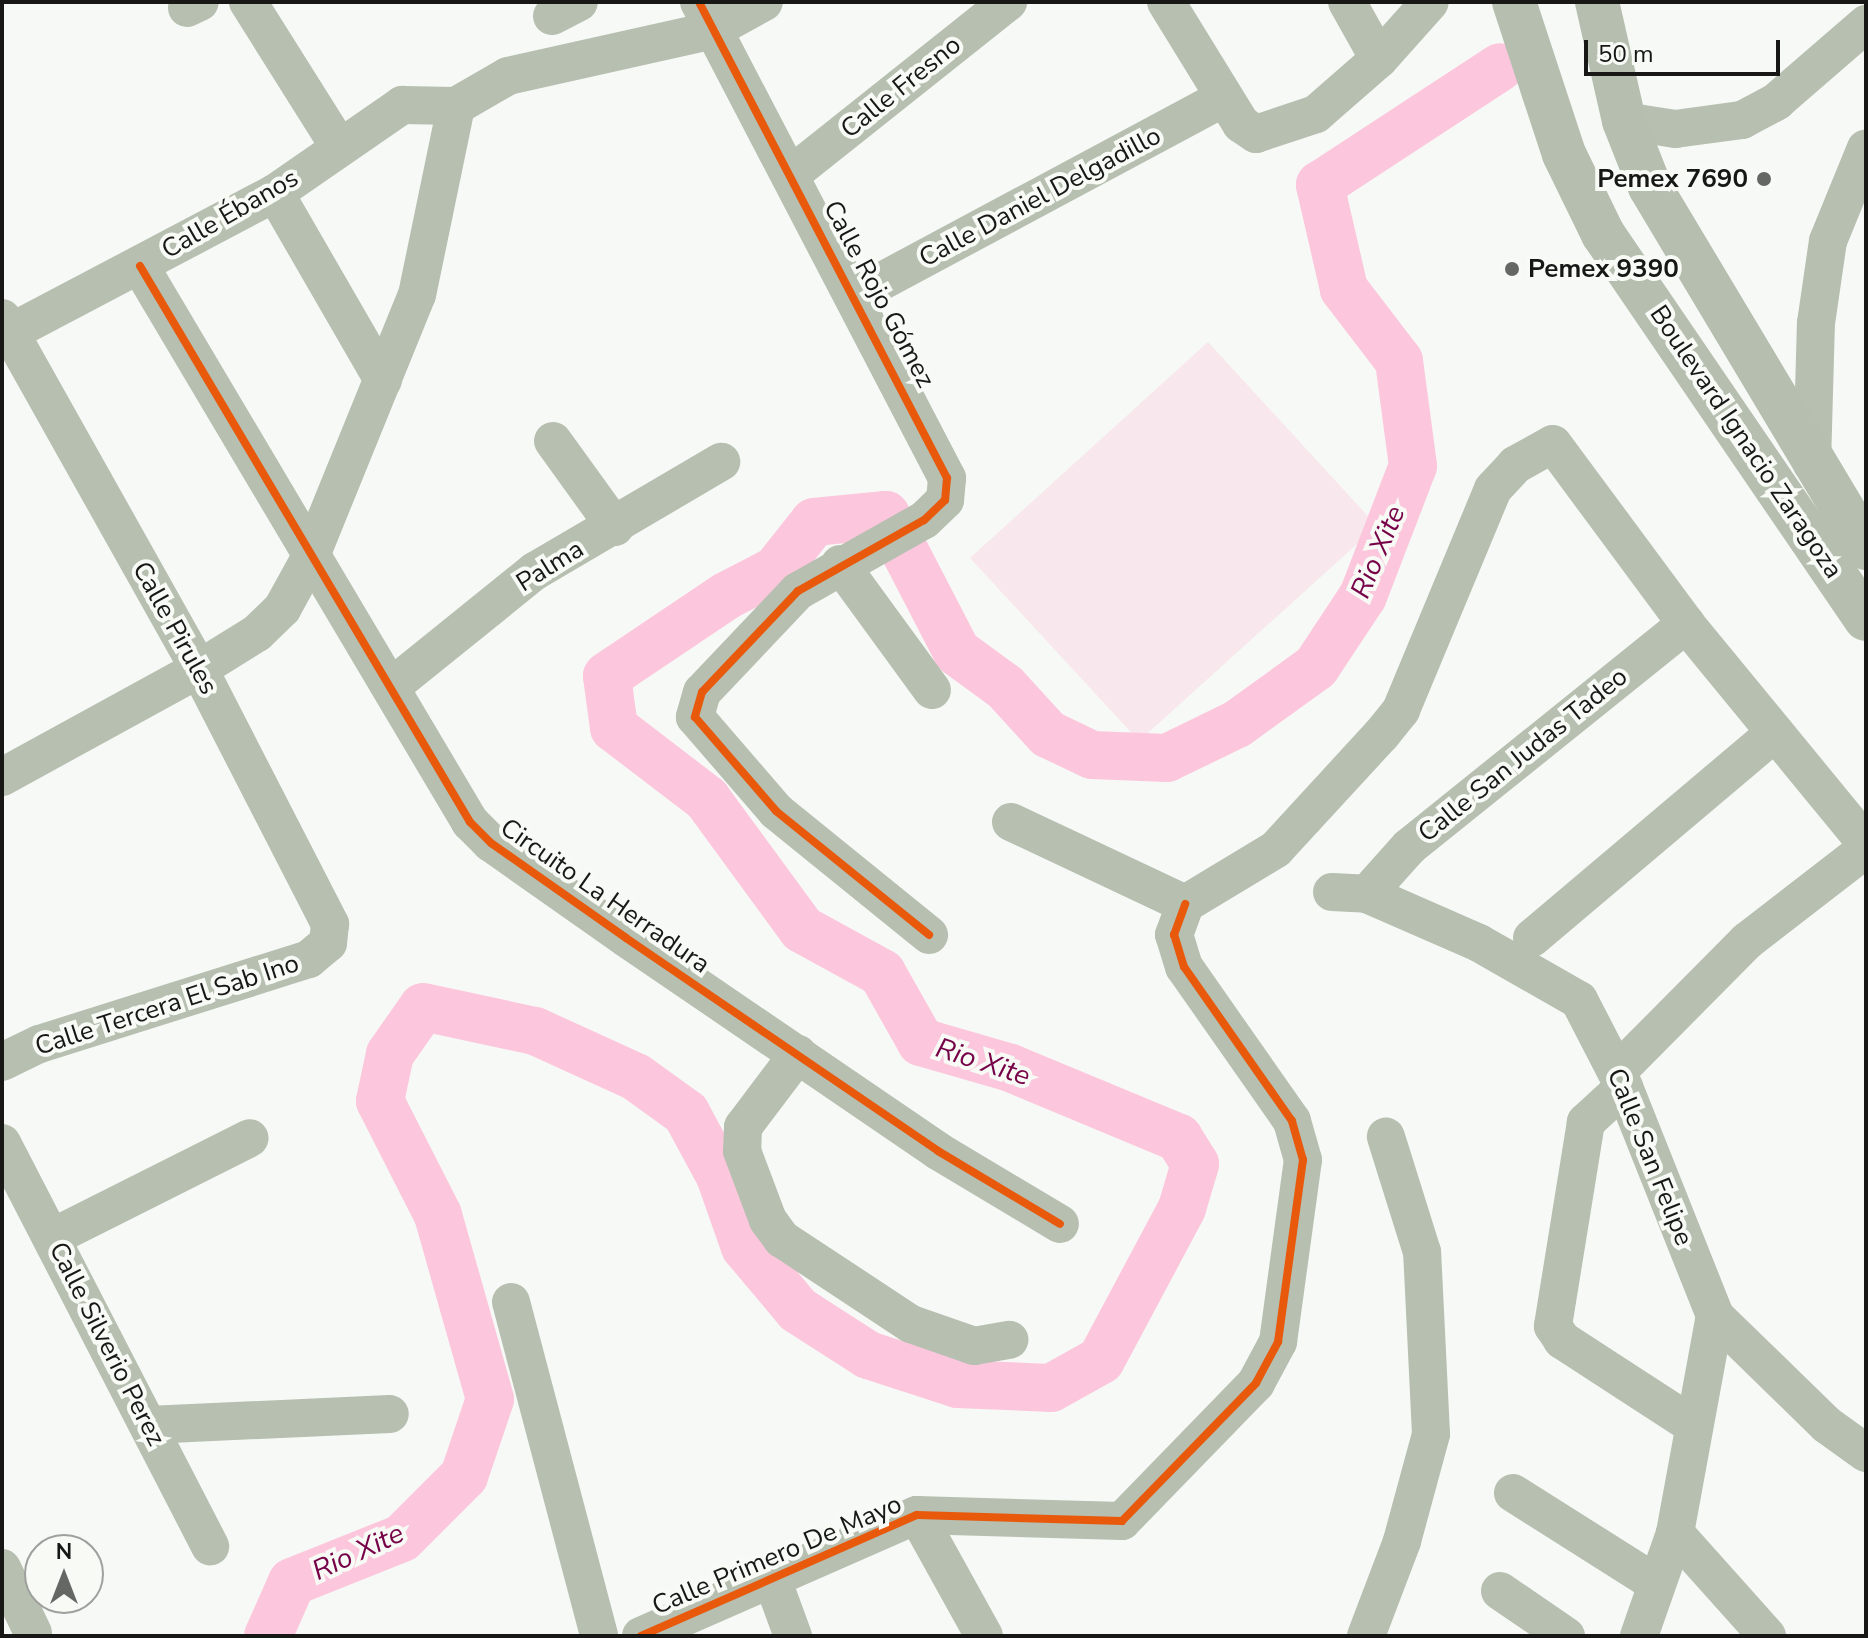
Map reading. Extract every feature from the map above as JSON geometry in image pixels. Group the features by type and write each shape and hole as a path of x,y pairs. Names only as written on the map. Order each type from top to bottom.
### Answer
{"main road":[{"name":"Boulevard Ignacio Zaragoza","path":"1514,2 1559,142 1603,234 1866,619"},
{"name":"Boulevard Ignacio Zaragoza","path":"1597,2 1624,121 1677,239 1866,548"}],"street":[{"path":"248,2 338,145"},
{"path":"2,777 199,669 257,633 282,609 310,558 417,295 456,106 508,76 706,16 764,2"},
{"name":"Calle Fresno","path":"793,173 1008,2"},
{"path":"1166,2 1224,98 1256,134 1316,114 1379,59 1430,2"},
{"path":"1347,2 1379,59"},
{"name":"Calle Rojo Gómez","path":"706,16 793,173 940,455 945,500 924,520 855,557 776,612 702,692 695,717 776,811 929,935"},
{"path":"1624,121 1675,129 1742,120 1777,101 1866,24"},
{"name":"Calle Daniel Delgadillo","path":"856,295 1224,98"},
{"name":"Calle Ébanos","path":"5,329 140,266 275,193 338,145 402,105 456,106"},
{"path":"1812,464 1816,323 1828,241 1866,148"},
{"path":"275,193 383,380"},
{"name":"Circuito La Herradura","path":"140,266 310,558 391,687 452,798 491,843 938,1151 1060,1224"},
{"name":"Calle Pirules","path":"5,329 199,669 330,924 328,943"},
{"path":"553,441 615,527"},
{"path":"1011,822 1185,904 1276,849 1401,710 1493,489 1515,465 1553,444 1686,624 1866,843"},
{"name":"Palma","path":"391,687 535,571 615,527 721,462"},
{"path":"855,557 932,690"},
{"name":"Calle San Judas Tadeo","path":"1579,1000 1479,943 1350,893 1686,624"},
{"name":"Calle San Felipe","path":"1775,733 1542,946 1579,1000 1620,1080 1715,1316 1827,1425 1866,1453"},
{"path":"1693,1425 1562,1340 1553,1326 1586,1122 1620,1080 1747,941 1866,849"},
{"name":"Calle Primero De Mayo","path":"641,1636 771,1576 917,1515 1122,1521 1269,1364 1278,1342 1303,1160 1299,1138 1184,967 1174,935 1185,904"},
{"name":"Calle Tercera El Sab Ino","path":"2,1062 39,1044 309,959 328,943"},
{"path":"798,1054 743,1127 742,1151 768,1220 782,1239 911,1324 974,1346 1009,1340"},
{"path":"1366,1636 1402,1541 1431,1434 1422,1252 1386,1137"},
{"path":"53,1237 250,1138"},
{"name":"Calle Silverio Perez","path":"2,1143 210,1546"},
{"path":"511,1302 599,1636"},
{"path":"1639,1636 1675,1533 1715,1316"},
{"path":"148,1425 390,1414"},
{"path":"1513,1493 1657,1584"},
{"path":"917,1515 984,1636"},
{"path":"1675,1533 1767,1636"},
{"path":"2,1568 33,1633"},
{"path":"771,1576 793,1636"},
{"path":"1500,1591 1566,1636"}],"shaded area":[{"path":"1208,342 1377,526 1139,741 970,558"}],"waterway":[{"name":"Rio Xite","path":"268,1636 292,1582 402,1538 464,1476 490,1399 438,1215 380,1101 390,1054 423,1007 535,1031 636,1077 686,1113 720,1176 745,1247 798,1310 868,1355 957,1384 1051,1388 1101,1360 1182,1208 1195,1164 1179,1138 1011,1068 921,1042 882,973 802,929 707,799 614,728 607,676 726,596 776,570 814,522 886,515 957,652 1005,687 1048,734 1092,755 1167,758 1237,724 1316,667 1363,596 1413,466 1399,361 1344,289 1320,185 1500,67"}],"cycle path":[{"path":"699,2 947,478 945,500 924,520 798,591 702,692 695,717 776,811 929,935"},
{"path":"140,266 470,822 491,843 626,938 938,1151 1060,1224"},
{"path":"641,1636 917,1515 1122,1521 1256,1383 1278,1342 1303,1160 1292,1121 1184,967 1174,935 1185,904"}],"place":[{"name":"Pemex 7690","path":"1764,179"},
{"name":"Pemex 9390","path":"1512,269"}]}
